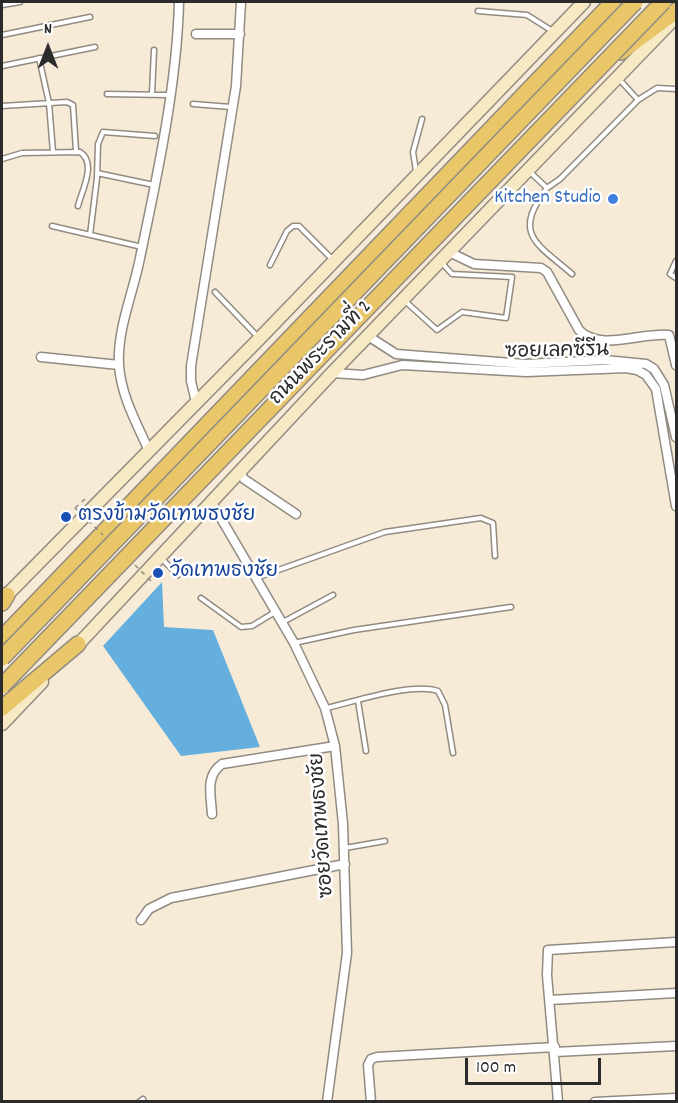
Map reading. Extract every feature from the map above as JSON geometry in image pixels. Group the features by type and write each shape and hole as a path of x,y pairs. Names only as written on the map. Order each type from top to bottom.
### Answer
{"highway":[{"path":"572,44 601,2"},
{"name":"ถนนพระรามที่ 2","path":"2,638 613,2"},
{"path":"2,658 635,2"},
{"path":"2,684 662,2"},
{"name":"ถนนพระรามที่ 2","path":"2,684 662,2"},
{"path":"596,70 676,11"},
{"path":"2,632 25,614"},
{"path":"2,707 46,636"},
{"path":"2,707 78,644"}],"main road":[{"path":"3,599 260,338 584,2"},
{"name":"ถนนพระรามที่ 2","path":"2,724 212,503 332,372 529,171 676,16"}],"street":[{"path":"149,451 127,401 119,365 121,330 142,247 169,95 179,2"},
{"path":"196,402 191,381 191,366 233,107 241,2"},
{"path":"196,34 240,34"},
{"path":"445,257 474,264 541,268 547,272 585,337 602,340 666,334 671,337 675,348 676,365"},
{"name":"ซอยเลคซีรีน","path":"368,336 396,354 526,368 605,360 646,364 660,378 669,402 676,437"},
{"path":"41,357 119,365"},
{"name":"ซอยเลคซีรีน","path":"332,372 363,375 402,365 637,370 652,381 660,405 676,506"},
{"path":"660,405 669,402"},
{"path":"239,471 244,479 296,514"},
{"name":"ซอยวัดเทพธงชัย","path":"212,503 294,643 325,708 335,746 345,864 347,952 327,1101"},
{"path":"212,814 210,783 212,775 222,764 335,746"},
{"path":"141,920 149,909 171,898 345,864"},
{"path":"558,1101 546,956 548,950 676,942"},
{"path":"550,1000 676,993"},
{"path":"371,1101 368,1065 371,1059 377,1057 676,1046"},
{"path":"595,1101 674,1099"}],"lane":[{"path":"2,5 20,2"},
{"path":"478,11 527,15 555,32"},
{"path":"2,35 90,17"},
{"path":"2,66 95,47"},
{"path":"153,94 154,50"},
{"path":"39,58 49,103 53,152"},
{"path":"618,77 638,100"},
{"path":"572,274 532,237 528,225 530,213 547,188 560,179 638,100 657,88 676,89"},
{"path":"107,94 169,95"},
{"path":"2,106 49,103 73,105 76,151"},
{"path":"193,104 233,107"},
{"path":"417,175 413,152 422,119"},
{"path":"90,235 98,144 103,132 154,136"},
{"path":"2,159 10,154 76,151 85,156 89,167 78,206"},
{"path":"529,171 547,188"},
{"path":"97,173 153,185"},
{"path":"52,226 142,247"},
{"path":"270,265 287,231 293,226 299,226 334,261"},
{"path":"404,299 436,330 462,312 506,318 512,277 452,274 445,257"},
{"path":"676,261 670,274 676,278"},
{"path":"215,292 260,338"},
{"path":"255,578 386,532 481,518 493,523 495,556"},
{"path":"161,557 178,575"},
{"path":"282,623 333,595"},
{"path":"201,598 241,627 252,626 275,612"},
{"path":"294,643 354,630 511,607"},
{"path":"325,708 421,689 438,691 445,705 453,753"},
{"path":"358,701 366,751"},
{"path":"344,848 385,841"}],"path":[{"path":"75,508 85,499"}],"water":[{"path":"162,582 164,627 213,630 260,747 181,756 103,646"}],"place":[{"name":"Kitchen Studio","path":"613,199"},
{"name":"ตรงข้ามวัดเทพธงชัย","path":"66,517"},
{"name":"วัดเทพธงชัย","path":"158,573"}]}
